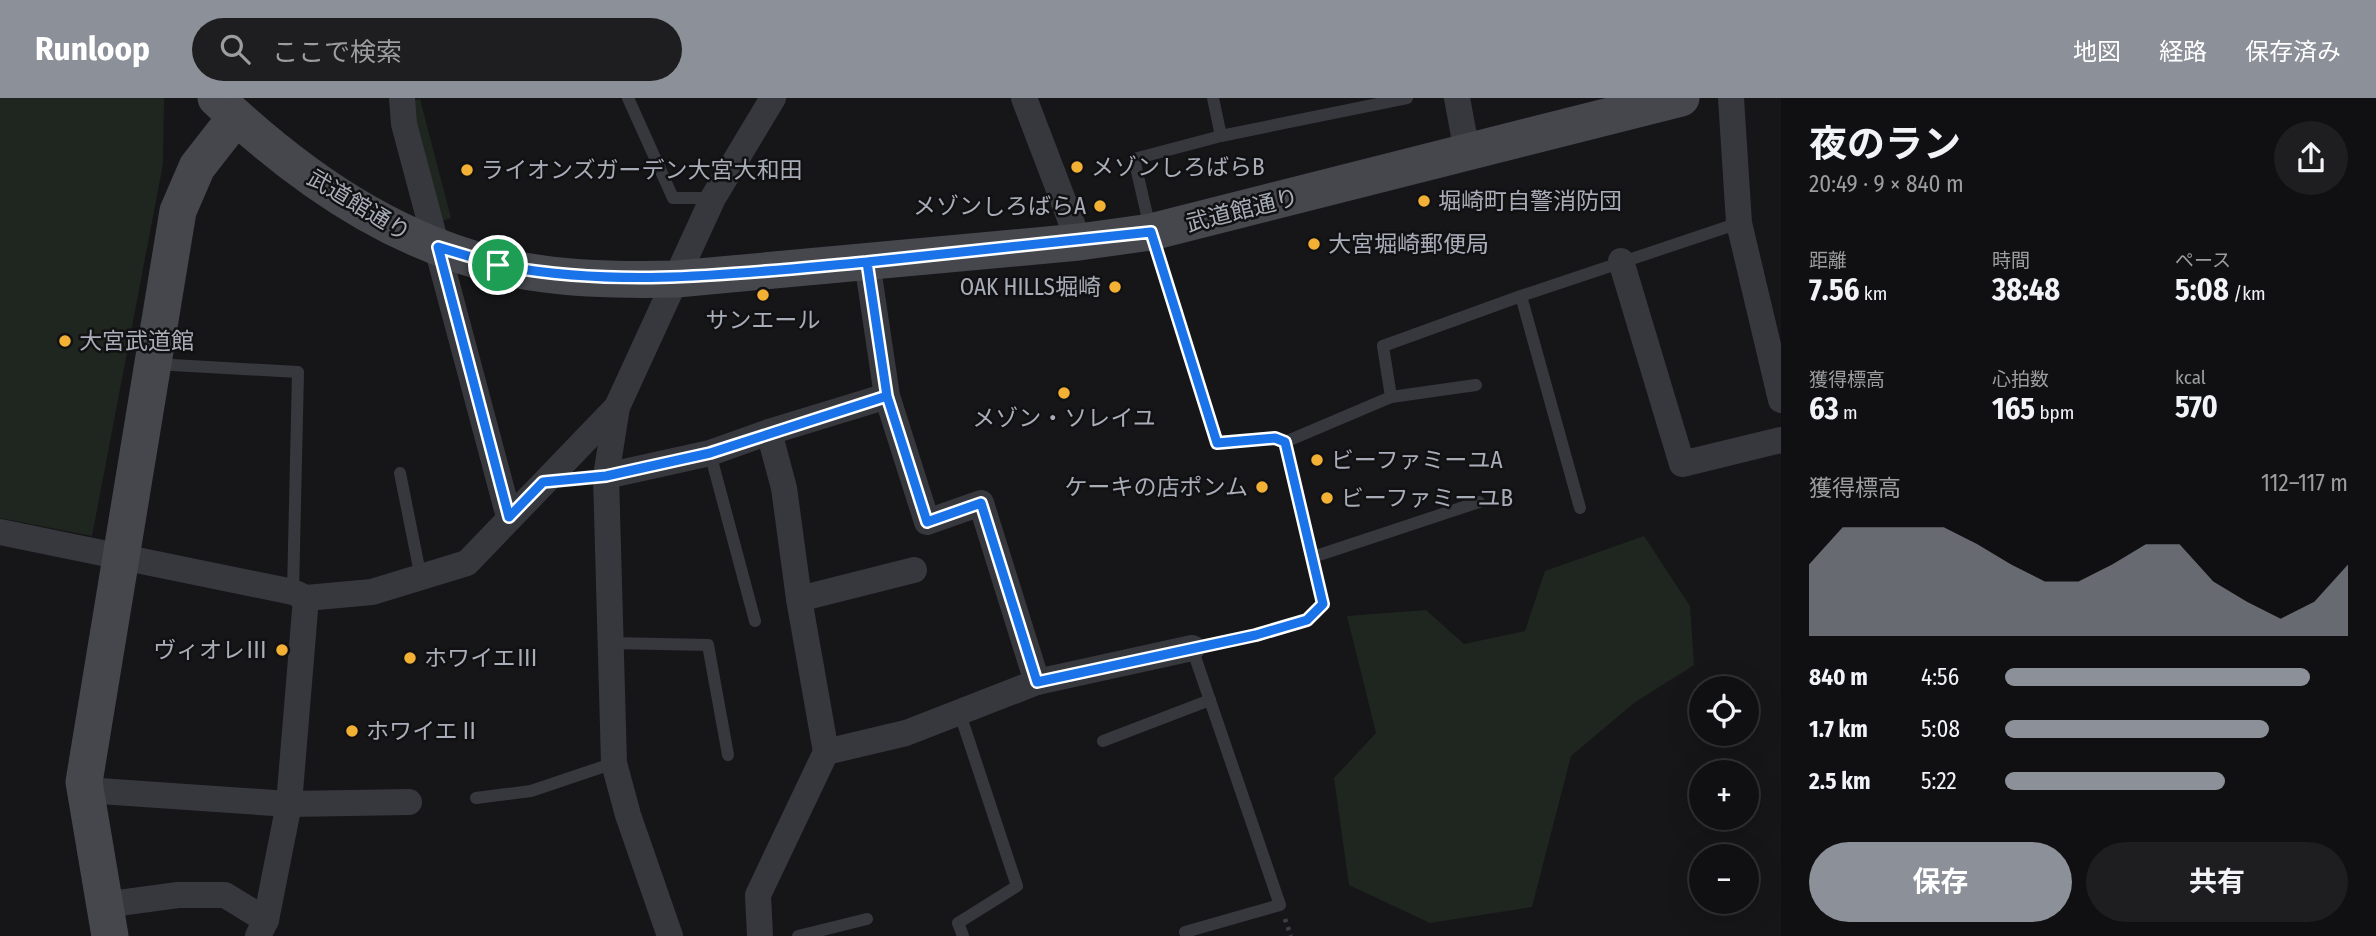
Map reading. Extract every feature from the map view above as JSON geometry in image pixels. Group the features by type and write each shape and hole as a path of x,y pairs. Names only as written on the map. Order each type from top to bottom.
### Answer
{"street":[{"path":"402,98 404,124 509,517"},
{"path":"670,936 628,815 614,763 606,476 617,407 713,198 773,98"},
{"path":"1024,98 1079,242"},
{"path":"1457,98 1467,152"},
{"name":"武道館通り","path":"234,104 330,193 411,237 463,257 541,274 606,279 677,279 1079,242 1151,232 1467,152 1614,106 1681,98"},
{"path":"1731,98 1739,223 1781,400"},
{"path":"234,104 187,185 178,211 85,790 107,921 178,895 225,895 262,928 289,804 300,595"},
{"path":"1621,261 1682,464 1781,440"},
{"path":"867,262 887,396 927,522 981,503 1037,682"},
{"path":"606,476 710,453 887,396"},
{"path":"0,532 123,555 300,595 372,592 467,563 617,407"},
{"path":"760,936 758,895 826,752 799,599 784,488 769,432"},
{"path":"799,599 914,570"},
{"path":"826,752 906,733 1037,682 1192,648"},
{"path":"85,790 289,804 409,802"}],"lane":[{"path":"628,98 673,198 713,198"},
{"path":"1213,98 1221,136"},
{"path":"1407,98 1221,136 1134,159 1151,232 1217,443 1275,438 1285,442 1391,397 1476,385"},
{"path":"1391,397 1383,346 1621,261 1739,223"},
{"path":"1521,296 1580,508"},
{"path":"152,363 298,372 300,595"},
{"path":"1185,932 1280,905 1192,648 1256,635 1307,620 1323,604 1285,442"},
{"path":"710,453 755,621"},
{"path":"400,473 421,579"},
{"path":"543,482 606,476"},
{"path":"1313,557 1479,502"},
{"path":"612,643 708,645 728,755"},
{"path":"1103,741 1210,700"},
{"path":"960,714 1017,886 958,923 963,936"},
{"path":"476,798 530,791 614,763"},
{"path":"798,936 867,919"}],"shaded area":[{"name":"大宮武道館","path":"0,98 164,98 163,164 92,536 0,518"},
{"path":"420,99 451,218 438,222 407,102"},
{"path":"1644,536 1690,606 1694,665 1634,703 1571,756 1532,907 1430,923 1349,885 1334,778 1376,733 1347,616 1426,610 1464,644 1525,631 1545,571"}],"place":[{"name":"メゾンしろばらB","path":"1077,167"},
{"name":"ライオンズガーデン大宮大和田","path":"467,170"},
{"name":"堀崎町自警消防団","path":"1424,201"},
{"name":"メゾンしろばらA","path":"1100,206"},
{"name":"大宮堀崎郵便局","path":"1314,244"},
{"name":"OAK HILLS堀崎","path":"1115,287"},
{"name":"サンエール","path":"763,295"},
{"name":"大宮武道館","path":"65,341"},
{"name":"メゾン・ソレイユ","path":"1064,393"},
{"name":"ビーファミーユA","path":"1317,460"},
{"name":"ケーキの店ポンム","path":"1262,487"},
{"name":"ビーファミーユB","path":"1327,498"},
{"name":"ヴィオレⅢ","path":"282,650"},
{"name":"ホワイエⅢ","path":"410,658"},
{"name":"ホワイエⅡ","path":"352,731"}],"route":[{"path":"498,265 463,257 438,247 509,517 543,482 606,476 710,453 887,396 877,329 867,262 1098,240 1151,232 1217,443 1275,438 1285,442 1323,604 1307,620 1256,635 1037,682 981,503 927,522 887,396 867,262 677,279 619,280 541,274 498,265"}]}
